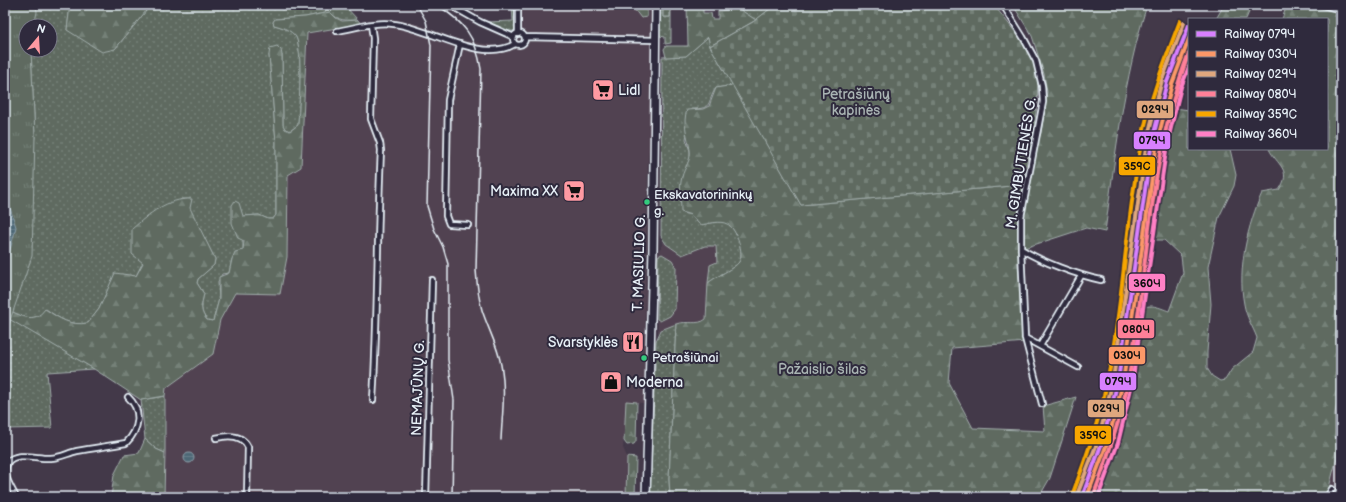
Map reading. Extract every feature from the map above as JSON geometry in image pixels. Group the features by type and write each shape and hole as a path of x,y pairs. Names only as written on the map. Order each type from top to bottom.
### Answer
{"main road":[{"name":"T. MASIULIO G.","path":"646,497 653,249 656,5"}],"street":[{"path":"450,5 487,25 514,37"},
{"path":"518,5 518,34"},
{"name":"M. GIMBUTIENĖS G.","path":"1003,5 1024,37 1036,61 1043,92 1040,118 1021,217 1020,249 1025,338 1042,404"},
{"path":"1322,5 1341,10"},
{"path":"337,30 387,23 400,25 460,44 499,49 515,44 523,44 525,37"},
{"path":"371,25 373,38 371,119 381,150 376,264 378,291 373,400"},
{"path":"514,37 518,34"},
{"path":"518,34 525,37 656,40"},
{"path":"514,37 515,44"},
{"path":"460,44 448,100 446,216 449,224 468,225"},
{"path":"1020,249 1081,276 1101,280"},
{"path":"1040,346 1081,276"},
{"name":"NEMAJŪNŲ G.","path":"426,497 432,280"},
{"path":"1025,338 1078,367"},
{"path":"16,497 7,478 6,469 9,461 13,458 19,456 51,458 126,443 136,429 138,421 134,403 128,397"},
{"path":"216,438 235,437 245,442 248,447 247,497"},
{"path":"1327,497 1332,489"}],"shaded area":[{"path":"521,5 652,5 652,112 648,161 644,403 626,402 623,448 627,457 626,497 164,497 166,388 213,354 220,320 235,293 280,294 287,257 288,175 301,167 307,33 394,19 417,24 456,39 499,46 508,44 512,39 521,39"},
{"path":"663,242 682,255 706,246 717,246 717,262 710,265 706,318 703,322 696,323 685,321 661,330 658,333 658,256"},
{"path":"1341,386 1341,495 1328,491 1338,454 1335,434 1335,413"}],"green space":[{"path":"5,5 36,5 36,18 18,18 18,58 31,58 35,137 32,256 5,335"},
{"path":"37,5 70,5 67,30 115,49 146,11 142,5 344,5 358,20 340,19 330,12 305,17 275,19 273,22 274,25 292,32 296,37 298,44 300,80 298,125 290,131 285,129 283,125 282,55 269,55 276,142 276,215 273,219 268,219 259,215 243,216 243,250 232,259 229,273 222,274 218,282 219,299 213,321 207,320 203,314 202,305 204,294 197,283 198,279 214,265 215,259 189,208 191,199 181,199 132,254 143,262 136,276 115,274 99,309 88,323 70,323 46,309 36,317 31,318 21,316 5,308 35,137 31,58 58,58 58,18 35,18"},
{"path":"70,5 142,5 146,11 115,49 102,52 67,30"},
{"path":"512,5 515,6 515,29 513,31 506,31 488,22 513,21"},
{"path":"631,5 647,5 647,17 641,18"},
{"path":"661,5 663,5 663,17 670,17 671,5 671,43 665,44 665,37 660,36"},
{"path":"663,5 670,5 670,17 663,17"},
{"path":"687,5 703,5 703,13 711,13 712,19 718,19 718,11 739,9 756,20 710,46 708,37 686,56 666,57 664,49 666,46 688,46"},
{"path":"754,5 775,5 756,20 739,9 754,9"},
{"name":"Petrašiūnų kapinės","path":"775,5 994,5 1024,44 1032,58 1036,70 1038,86 1035,120 1022,185 801,205 710,46 753,22"},
{"name":"Pažaislio šilas","path":"1013,5 1147,5 1126,89 1105,232 1086,228 1021,249 1026,342 952,348 949,383 973,428 1045,431 1043,406 1076,397 1050,478 1039,497 670,497 669,479 676,324 696,323 706,319 708,283 737,264 741,258 739,241 734,230 730,226 721,222 700,225 691,215 681,212 681,181 690,153 685,125 687,110 703,109 709,106 716,88 733,85 801,205 1022,185 1041,133 1047,92 1044,74 1032,36"},
{"path":"1224,5 1252,5 1246,18 1217,18"},
{"path":"1287,5 1341,5 1341,386 1335,413 1335,434 1338,454 1328,491 1341,495 1341,497 1089,497 1102,464 1118,415 1135,321 1141,310 1147,306 1155,306 1169,311 1183,273 1181,256 1164,240 1152,240 1146,237 1153,166 1164,115 1168,107 1188,110 1188,150 1230,150 1236,175 1234,186 1219,217 1208,267 1211,304 1207,368 1212,376 1220,381 1225,380 1232,369 1253,352 1257,338 1246,313 1244,304 1242,290 1243,262 1252,218 1262,193 1279,190 1283,183 1284,172 1270,150 1328,150 1328,18 1282,18"},
{"path":"330,12 342,21 358,20 361,24 307,33 301,167 288,175 287,257 280,294 235,293 220,320 213,354 166,388 165,396 141,400 94,369 9,319 5,308 21,316 31,318 41,314 45,309 60,319 70,323 88,323 99,309 115,273 136,276 143,263 132,254 132,229 159,208 167,204 183,199 192,199 190,208 215,259 214,265 198,279 197,283 204,294 202,305 203,314 207,320 213,321 219,299 219,277 229,273 235,252 243,250 244,241 238,238 232,223 232,205 235,201 239,203 243,216 259,215 268,219 273,219 276,215 276,142 269,55 270,48 277,46 281,50 282,55 283,125 285,129 290,131 298,125 300,80 298,44 296,37 292,32 274,25 273,22 275,19 305,17"},
{"path":"708,37 710,46 733,85 716,88 706,106 698,109 691,109 686,139 690,151 690,158 682,177 683,213 691,215 700,225 717,222 727,223 734,230 739,241 741,258 737,264 708,283 710,265 717,262 716,246 705,246 682,255 666,244 661,236 662,57 686,56"},
{"path":"662,254 672,260 676,267 675,309 670,316 660,321 657,319 658,256"},
{"path":"9,318 94,369 47,372 52,428 5,429 5,319"},
{"path":"676,324 669,479 670,497 650,497 656,341 661,330"},
{"path":"165,396 165,453 156,449 145,439 141,400"},
{"path":"626,401 637,402 636,441 634,444 627,445 624,441"},
{"path":"145,439 156,449 165,453 164,497 111,497 114,475 124,455 139,453"},
{"path":"627,457 636,458 635,497 626,497"}],"water":[{"path":"5,192 16,227 5,269"},
{"path":"187,453 191,453 193,454 193,462 187,463 184,460 184,456"}],"railway":[{"path":"417,5 426,21 431,45 427,206 434,229 443,247 448,264 448,360 454,400 452,497"},
{"path":"437,5 455,18 467,31 476,48 481,69 476,270 478,290 484,317 500,358 503,383 501,440"}],"rail line":[{"name":"359С","path":"1073,493 1093,437 1108,378 1118,318 1132,199 1145,124 1158,79 1180,21"},
{"name":"029Ч","path":"1077,495 1099,438 1113,380 1147,140 1162,80 1184,23"},
{"name":"079Ч","path":"1082,497 1103,440 1118,381 1152,141 1167,82 1188,28"},
{"name":"030Ч","path":"1087,497 1108,441 1123,382 1157,142 1172,84 1188,42"},
{"name":"080Ч","path":"1093,497 1113,440 1128,382 1135,341 1157,174 1175,93 1188,56"},
{"name":"360Ч","path":"1098,497 1118,443 1132,384 1167,144 1181,87 1188,70"}],"place":[{"name":"Lidl","path":"603,90"},
{"name":"Maxima XX","path":"574,191"},
{"name":"Ekskavatorininkų g.","path":"647,202"},
{"name":"Svarstyklės","path":"633,342"},
{"name":"Petrašiūnai","path":"644,358"},
{"name":"Moderna","path":"611,382"}]}
